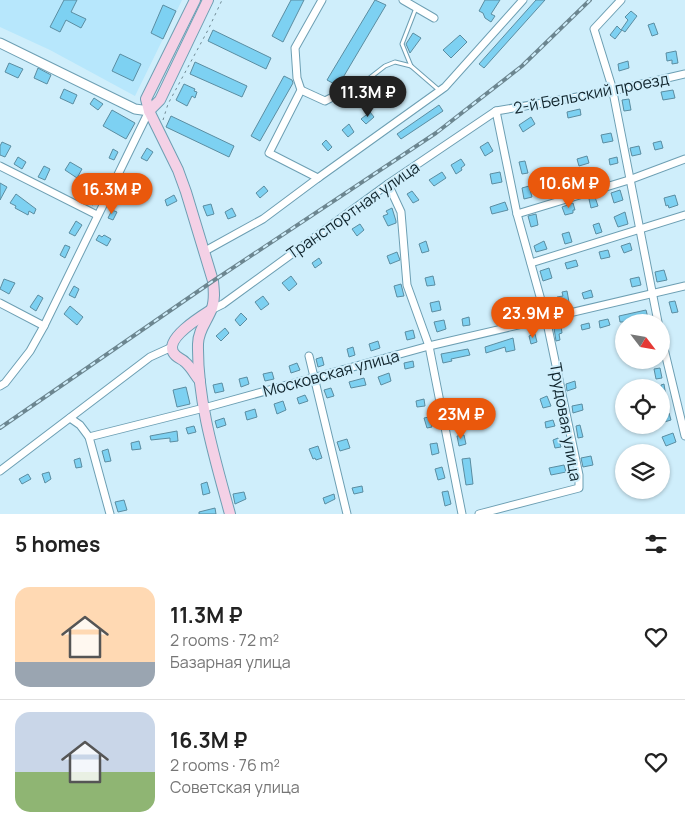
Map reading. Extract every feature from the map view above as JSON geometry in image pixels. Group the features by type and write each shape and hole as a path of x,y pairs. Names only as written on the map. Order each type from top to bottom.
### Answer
{"main road":[{"path":"195,0 146,99 149,111 178,170 205,251 215,296 212,310 203,326 198,346 192,358 184,360 178,358 172,347 174,339 199,318 212,310"},
{"path":"149,111 160,100 208,0"},
{"path":"181,334 191,334 198,346 204,408 230,514"},
{"path":"184,360 200,382"}],"street":[{"path":"318,178 269,153 301,90 297,78 295,48 322,0"},
{"path":"403,0 434,18"},
{"path":"205,251 263,219 446,87 523,0"},
{"path":"621,0 594,29 612,91 656,314"},
{"path":"0,43 135,109 149,111 44,326 30,351 5,383 0,386"},
{"name":"2-й Бельский проезд","path":"496,111 612,91 685,74"},
{"path":"301,90 325,101 344,91"},
{"name":"Транспортная улица","path":"212,310 388,184 496,111"},
{"name":"Трудовая улица","path":"480,514 579,488 579,475 546,318 517,214 496,111"},
{"path":"517,214 630,180 685,159"},
{"path":"0,166 97,215"},
{"path":"388,184 401,212 407,285 429,346 462,514"},
{"path":"530,263 685,215"},
{"name":"Московская улица","path":"89,437 204,408 429,346 685,286"},
{"path":"0,303 44,326"},
{"path":"0,471 150,356 172,347"},
{"path":"309,356 347,514"},
{"path":"669,369 685,436"},
{"path":"70,418 80,425 89,437 110,514"}],"lane":[{"path":"411,66 402,44 416,7"},
{"path":"344,91 358,87 385,66 395,62 411,66 440,91"}],"path":[{"path":"161,127 168,104 222,0"}],"shaded area":[{"path":"0,0 182,0 135,96 50,50 0,27"}],"building":[{"path":"64,0 77,0 71,12 86,19 81,28 66,20 60,32 50,27"},
{"path":"291,0 304,0 283,42 272,36"},
{"path":"375,0 386,5 338,86 327,80"},
{"path":"485,0 500,0 491,14 495,16 491,22 479,11"},
{"path":"536,0 545,0 484,68 479,64"},
{"path":"163,5 176,11 163,39 151,33"},
{"path":"631,11 637,16 625,32 622,30 615,39 610,35 617,26 621,30 628,20 625,17"},
{"path":"654,23 658,34 652,36 648,25"},
{"path":"213,30 271,58 266,69 208,41"},
{"path":"413,33 421,38 410,53 406,44"},
{"path":"460,35 467,42 451,58 443,50"},
{"path":"676,51 678,63 672,64 672,60 667,61 666,53"},
{"path":"120,54 141,64 133,81 112,71"},
{"path":"628,61 629,68 619,71 618,64"},
{"path":"195,62 247,86 242,97 190,74"},
{"path":"9,63 23,69 18,78 5,72"},
{"path":"38,68 51,75 47,84 34,78"},
{"path":"284,76 292,80 293,83 260,141 251,136"},
{"path":"184,84 195,89 194,91 197,92 195,98 192,96 187,106 176,100"},
{"path":"64,89 77,95 73,104 60,98"},
{"path":"673,90 675,98 663,100 661,92"},
{"path":"392,94 397,100 390,107 384,101"},
{"path":"94,98 103,104 98,110 90,104"},
{"path":"629,99 631,110 624,111 622,100"},
{"path":"439,105 443,111 401,139 397,134"},
{"path":"580,109 581,115 568,118 567,112"},
{"path":"112,110 135,123 126,139 103,126"},
{"path":"370,112 374,117 366,124 361,119"},
{"path":"171,116 234,146 229,157 166,127"},
{"path":"531,117 535,124 523,132 519,125"},
{"path":"349,124 354,132 348,137 342,130"},
{"path":"611,133 613,141 603,143 601,135"},
{"path":"326,140 332,147 328,151 322,144"},
{"path":"661,141 663,148 655,150 653,143"},
{"path":"2,142 11,146 5,157 0,155"},
{"path":"488,142 493,151 485,156 480,147"},
{"path":"639,146 641,154 632,156 630,148"},
{"path":"147,148 153,152 147,161 141,158"},
{"path":"113,149 118,152 114,160 109,158"},
{"path":"587,156 589,163 579,166 577,159"},
{"path":"18,157 26,162 22,169 14,164"},
{"path":"617,157 618,163 610,165 609,159"},
{"path":"461,159 465,165 456,174 451,165"},
{"path":"525,161 528,173 522,174 519,162"},
{"path":"70,162 82,169 77,178 65,170"},
{"path":"44,166 50,169 45,180 38,177"},
{"path":"442,172 446,178 434,186 429,180"},
{"path":"500,172 502,182 492,184 490,174"},
{"path":"0,183 7,187 0,200"},
{"path":"264,186 268,191 260,198 256,193"},
{"path":"529,186 532,197 524,199 522,188"},
{"path":"123,187 129,190 124,202 117,198"},
{"path":"620,190 623,200 614,203 611,193"},
{"path":"412,191 419,200 413,203 407,194"},
{"path":"16,194 36,209 34,214 29,211 28,215 10,203"},
{"path":"91,194 97,197 93,205 87,203"},
{"path":"174,195 177,201 167,206 165,200"},
{"path":"675,195 678,205 669,208 668,205 666,206 664,198"},
{"path":"595,197 598,206 591,208 589,199"},
{"path":"505,202 508,210 492,214 490,207"},
{"path":"573,203 575,210 573,210 573,213 565,215 562,207"},
{"path":"211,204 214,214 207,216 203,206"},
{"path":"232,208 236,216 228,219 225,212"},
{"path":"392,208 396,223 388,226 383,216 388,214 386,211"},
{"path":"112,210 117,212 113,220 108,218"},
{"path":"625,212 628,224 618,227 614,217"},
{"path":"536,214 538,225 531,227 528,216"},
{"path":"76,221 82,225 75,236 69,233"},
{"path":"599,223 602,232 596,234 593,225"},
{"path":"360,224 364,230 357,236 352,229"},
{"path":"569,232 572,242 565,244 562,234"},
{"path":"99,235 102,237 104,235 111,239 107,246 96,240"},
{"path":"426,241 429,251 422,253 419,244"},
{"path":"544,241 547,249 536,252 534,246"},
{"path":"630,243 632,250 624,253 621,246"},
{"path":"65,245 70,247 65,258 60,255"},
{"path":"608,250 610,257 601,259 599,252"},
{"path":"397,252 400,260 390,264 387,256"},
{"path":"319,258 322,263 315,268 312,263"},
{"path":"576,260 578,266 567,269 565,263"},
{"path":"549,268 552,278 543,281 540,271"},
{"path":"664,270 667,280 657,282 655,272"},
{"path":"291,276 297,284 289,291 282,283"},
{"path":"433,276 435,285 427,286 425,278"},
{"path":"639,277 641,285 632,287 630,279"},
{"path":"4,279 15,283 9,294 0,289"},
{"path":"401,284 404,296 397,297 394,286"},
{"path":"74,286 79,289 75,298 69,295"},
{"path":"591,290 593,297 584,299 582,293"},
{"path":"567,291 569,302 559,305 557,297 563,296 562,292"},
{"path":"38,295 43,298 36,311 30,307"},
{"path":"263,296 269,304 261,310 255,302"},
{"path":"527,300 529,311 523,313 521,301"},
{"path":"439,301 441,310 432,312 430,303"},
{"path":"675,301 678,312 672,313 669,302"},
{"path":"70,306 83,317 77,325 64,314"},
{"path":"510,306 512,314 501,317 499,308"},
{"path":"646,310 647,314 628,314"},
{"path":"241,313 247,319 240,326 235,320"},
{"path":"469,317 470,325 463,326 462,319"},
{"path":"608,319 610,325 600,328 599,321"},
{"path":"444,320 446,329 437,332 434,322"},
{"path":"589,323 590,328 582,330 581,325"},
{"path":"561,326 560,340 556,341 554,328"},
{"path":"225,328 229,333 221,341 216,336"},
{"path":"413,330 415,338 407,340 405,332"},
{"path":"535,334 537,342 531,344 529,336"},
{"path":"513,338 515,350 506,352 505,347 486,353 485,347"},
{"path":"378,341 380,348 371,351 369,344"},
{"path":"353,347 355,355 349,357 347,349"},
{"path":"468,349 470,355 451,359 452,361 443,363 441,354"},
{"path":"322,357 324,365 318,367 316,359"},
{"path":"413,361 414,367 405,369 404,363"},
{"path":"297,363 300,370 291,373 289,366"},
{"path":"654,369 660,369 662,378 656,379"},
{"path":"272,372 274,379 265,381 263,374"},
{"path":"389,373 391,381 381,385 378,377"},
{"path":"247,377 249,384 241,387 239,379"},
{"path":"364,378 366,385 351,388 349,382"},
{"path":"575,381 576,388 567,391 566,384"},
{"path":"222,383 224,391 215,393 213,385"},
{"path":"186,387 190,404 177,407 173,390"},
{"path":"331,388 334,396 327,398 324,390"},
{"path":"305,395 308,401 299,404 297,398"},
{"path":"547,396 551,406 543,408 540,399"},
{"path":"424,399 425,406 417,407 416,401"},
{"path":"283,401 286,410 277,414 274,404"},
{"path":"461,404 463,412 454,414 452,407"},
{"path":"582,404 583,410 573,413 572,406"},
{"path":"255,409 257,417 247,420 245,412"},
{"path":"429,417 432,427 427,428 424,418"},
{"path":"224,418 226,425 217,428 215,421"},
{"path":"553,420 555,426 546,428 545,422"},
{"path":"580,425 583,437 578,438 576,426"},
{"path":"194,426 196,432 188,434 186,428"},
{"path":"177,431 178,441 170,442 170,438 151,440 150,436"},
{"path":"673,433 676,442 665,444 662,437"},
{"path":"464,435 466,444 459,446 457,436"},
{"path":"558,438 561,447 555,448 553,440"},
{"path":"347,439 350,448 340,451 337,442"},
{"path":"139,441 141,449 132,450 131,443"},
{"path":"437,443 439,453 432,455 430,444"},
{"path":"318,446 322,458 316,460 315,458 313,459 309,449"},
{"path":"108,449 111,461 105,462 102,451"},
{"path":"591,456 593,465 583,467 581,458"},
{"path":"80,458 82,467 76,468 74,460"},
{"path":"470,458 473,484 466,485 462,459"},
{"path":"564,465 566,472 551,475 549,468"},
{"path":"442,467 445,478 438,480 435,469"},
{"path":"49,472 51,479 45,483 42,474"},
{"path":"28,474 31,479 22,484 19,479"},
{"path":"207,482 210,493 203,495 201,484"},
{"path":"362,486 363,492 354,494 352,488"},
{"path":"448,491 451,504 445,506 442,492"},
{"path":"244,492 246,499 235,504 233,494"},
{"path":"334,494 335,499 325,504 323,498"},
{"path":"124,500 127,510 118,512 115,502"},
{"path":"215,508 216,514 199,514 199,512"}],"railway":[{"path":"0,428 213,281 436,133 522,66 590,0"}]}
